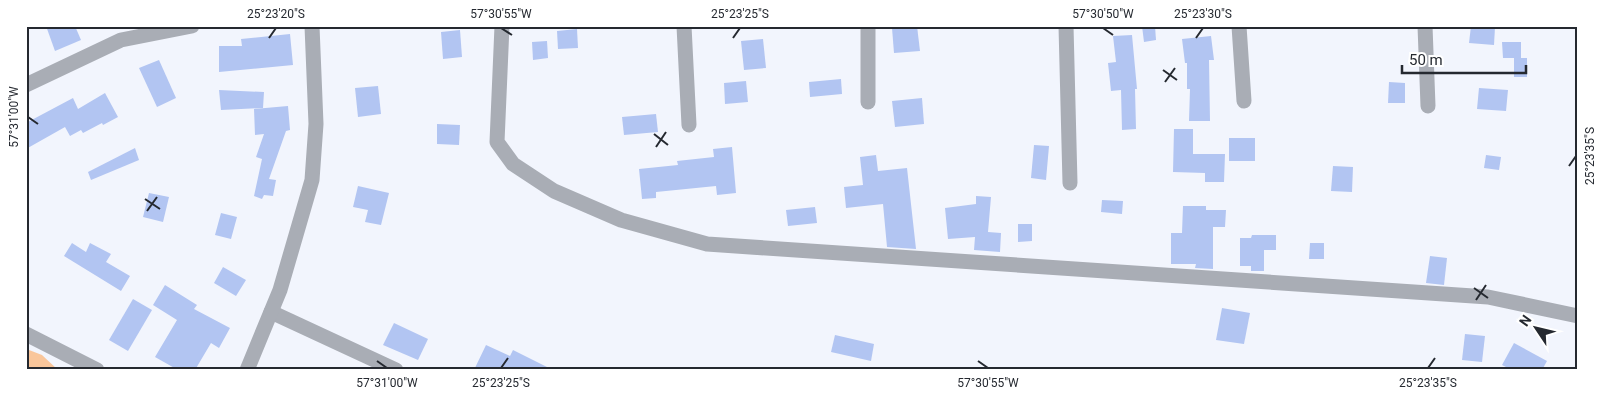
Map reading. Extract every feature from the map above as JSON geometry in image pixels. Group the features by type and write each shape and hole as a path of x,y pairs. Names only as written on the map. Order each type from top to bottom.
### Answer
{"street":[{"path":"26,85 121,40 192,26"},
{"path":"247,370 280,290 312,180 316,124 312,26"},
{"path":"502,26 496,142 513,164 554,191 621,220 707,244 1488,297 1578,316"},
{"path":"684,26 689,125"},
{"path":"868,26 868,102"},
{"path":"1066,26 1070,183"},
{"path":"1239,26 1244,101"},
{"path":"1425,26 1428,106"},
{"path":"271,312 396,370"},
{"path":"26,334 97,370"}],"shaded area":[{"path":"29,350 42,355 58,370 26,370 26,352"}],"building":[{"path":"46,26 75,26 81,40 55,51"},
{"path":"917,26 920,51 894,53 892,28"},
{"path":"1142,26 1155,26 1156,40 1144,42"},
{"path":"1471,26 1495,27 1494,45 1469,43"},
{"path":"577,29 578,48 558,49 557,31"},
{"path":"460,30 462,57 443,59 441,32"},
{"path":"290,34 293,65 219,72 219,46 242,46 241,39"},
{"path":"1132,35 1137,89 1135,89 1136,129 1122,130 1121,90 1111,91 1108,63 1116,62 1113,36"},
{"path":"1211,36 1214,60 1209,60 1210,121 1189,121 1190,89 1187,89 1187,63 1185,63 1182,39"},
{"path":"763,39 766,68 744,70 741,41"},
{"path":"547,41 548,58 533,60 532,42"},
{"path":"1502,42 1521,42 1521,58 1503,58"},
{"path":"1514,58 1527,58 1527,77 1514,77"},
{"path":"159,60 176,98 157,107 139,68"},
{"path":"841,79 842,94 810,97 809,82"},
{"path":"746,81 748,102 725,104 724,83"},
{"path":"1389,82 1405,83 1405,103 1388,103"},
{"path":"378,86 381,114 358,117 355,88"},
{"path":"1479,88 1508,90 1506,111 1477,109"},
{"path":"219,90 264,92 263,108 221,110"},
{"path":"105,93 118,117 83,133 81,130 70,136 65,127 26,149 26,123 73,98 78,109"},
{"path":"922,98 924,124 895,127 892,101"},
{"path":"288,106 290,130 286,131 269,179 276,180 273,196 264,195 262,199 254,196 262,159 256,157 264,134 255,135 254,109"},
{"path":"656,114 658,132 624,135 622,117"},
{"path":"437,124 460,125 459,145 437,144"},
{"path":"1174,129 1193,129 1193,154 1225,154 1224,182 1205,182 1205,173 1173,172"},
{"path":"1229,138 1255,138 1255,161 1229,161"},
{"path":"1034,145 1049,146 1046,180 1031,178"},
{"path":"732,147 736,193 717,195 716,186 656,192 656,198 642,199 639,169 678,165 677,161 714,157 713,149"},
{"path":"135,148 139,160 91,180 88,172"},
{"path":"876,155 878,171 907,168 916,249 887,247 883,204 846,208 844,187 863,185 860,157"},
{"path":"1486,155 1501,157 1499,170 1484,168"},
{"path":"1333,166 1353,167 1352,192 1331,191"},
{"path":"358,186 389,193 381,225 365,222 368,210 353,207"},
{"path":"149,193 169,197 163,222 143,217"},
{"path":"976,196 991,197 988,232 1001,233 1000,252 974,250 975,237 948,239 945,208 976,204"},
{"path":"1102,200 1123,201 1122,214 1101,212"},
{"path":"1183,206 1206,206 1206,210 1226,210 1225,227 1213,227 1213,269 1195,268 1196,264 1171,264 1171,233 1182,233"},
{"path":"815,207 817,223 788,226 786,210"},
{"path":"221,213 237,217 231,239 215,235"},
{"path":"1018,224 1032,224 1032,241 1018,242"},
{"path":"1252,235 1276,235 1276,250 1264,250 1264,271 1251,271 1251,266 1240,266 1240,238 1251,238"},
{"path":"72,243 86,252 90,243 111,254 106,262 130,276 121,291 64,256"},
{"path":"1310,243 1324,243 1324,259 1309,259"},
{"path":"1430,256 1447,258 1444,285 1426,283"},
{"path":"223,267 246,280 236,296 214,283"},
{"path":"165,285 197,305 194,309 230,328 219,348 211,343 195,370 178,370 155,357 177,320 153,305"},
{"path":"133,299 152,310 128,351 109,340"},
{"path":"1222,308 1250,313 1244,344 1216,340"},
{"path":"394,323 428,339 418,360 383,345"},
{"path":"1465,334 1485,336 1482,362 1462,360"},
{"path":"835,335 874,344 871,361 831,352"},
{"path":"1514,343 1547,361 1542,370 1512,370 1502,365"},
{"path":"486,345 510,356 513,350 553,370 474,370"}]}
